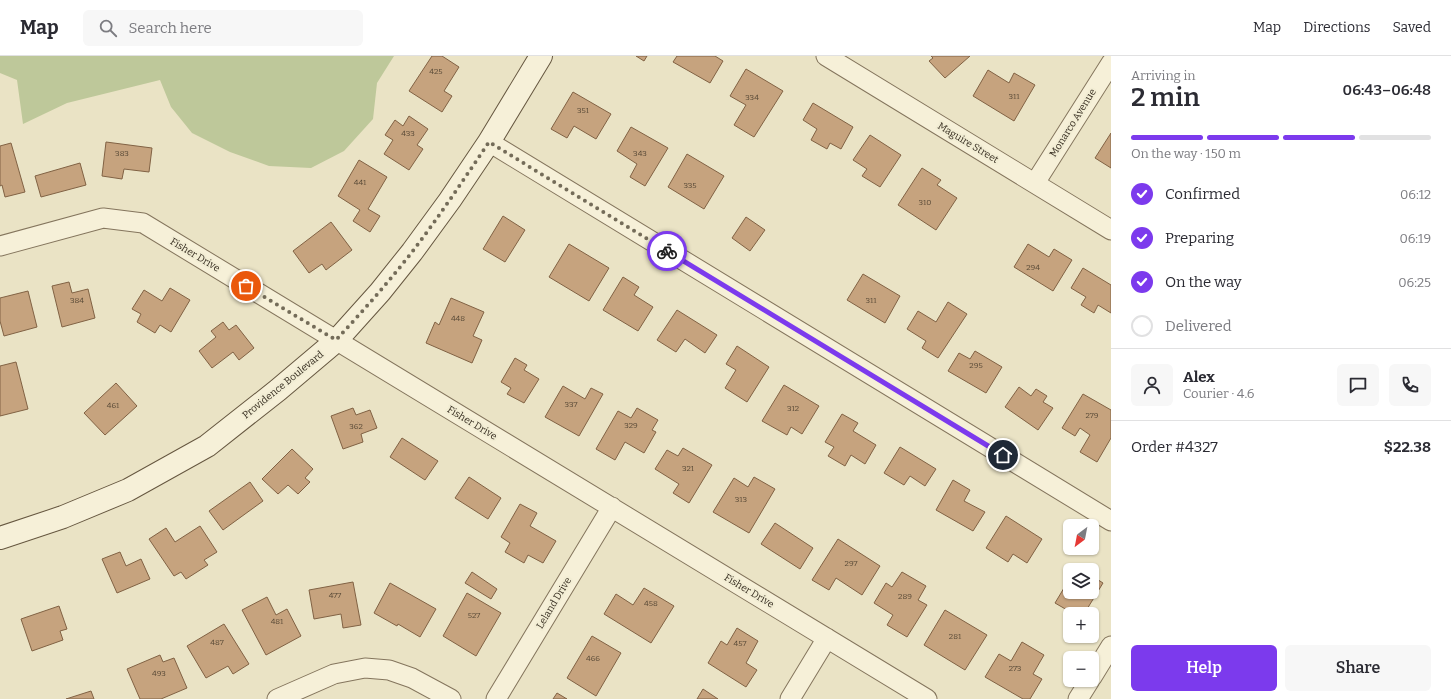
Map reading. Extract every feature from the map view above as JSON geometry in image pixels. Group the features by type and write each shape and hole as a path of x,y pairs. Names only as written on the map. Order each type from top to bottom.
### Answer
{"main road":[{"name":"Providence Boulevard","path":"0,538 63,517 128,490 207,446 278,390 336,340 380,292 412,252 450,200 489,142 541,56"}],"street":[{"name":"Maguire Street","path":"834,58 1111,230"},
{"name":"Monarco Avenue","path":"1035,184 1111,63"},
{"path":"489,142 1111,521"},
{"name":"Fisher Drive","path":"0,246 103,218 143,223 927,699"},
{"name":"Leland Drive","path":"496,699 612,507"},
{"path":"790,699 828,638"},
{"path":"1099,666 1111,646"},
{"path":"277,699 334,674 365,668 389,670 412,678 450,699"},
{"path":"1078,699 1086,687"}],"green space":[{"path":"0,56 394,56 377,83 373,119 344,151 311,168 269,166 230,152 192,133 171,107 160,80 67,103 23,124 17,80 0,73"}],"building":[{"path":"432,56 442,56 459,67 444,91 452,96 442,112 409,91"},
{"path":"636,56 647,56 644,61"},
{"path":"677,56 715,56 723,61 710,83 673,62"},
{"path":"931,56 970,56 945,78 929,61 933,58"},
{"path":"746,69 783,91 754,137 734,125 746,105 730,96"},
{"path":"988,70 1009,83 1014,73 1035,85 1014,121 973,96"},
{"path":"573,92 611,114 596,139 574,126 567,138 551,129"},
{"path":"813,103 853,127 841,149 830,143 827,149 811,140 817,129 803,120"},
{"path":"409,116 428,129 417,145 423,149 409,170 384,154 393,140 385,135 395,120 403,126"},
{"path":"631,127 668,148 645,186 630,177 637,164 617,151"},
{"path":"1111,133 1111,168 1095,158"},
{"path":"870,135 901,155 880,187 862,176 867,169 853,160"},
{"path":"106,142 152,148 149,172 124,169 122,179 102,176"},
{"path":"11,143 25,192 5,197 2,185 0,186 0,146"},
{"path":"687,154 724,176 704,209 668,187"},
{"path":"359,160 387,177 368,209 380,216 370,232 353,221 360,210 338,196"},
{"path":"80,163 86,185 41,197 35,176"},
{"path":"922,168 941,180 937,185 957,198 936,230 898,205"},
{"path":"503,216 525,230 505,262 483,249"},
{"path":"746,217 765,230 750,251 732,238"},
{"path":"331,222 352,250 326,270 322,264 309,273 293,251"},
{"path":"569,244 609,268 589,301 549,277"},
{"path":"1028,244 1049,257 1054,249 1072,260 1053,291 1014,267"},
{"path":"1083,268 1111,285 1111,313 1098,305 1094,313 1081,305 1086,297 1071,288"},
{"path":"863,274 900,296 885,323 847,300"},
{"path":"623,277 639,287 634,295 653,307 638,331 603,310"},
{"path":"69,282 72,293 88,289 95,318 62,327 52,286"},
{"path":"170,288 190,300 171,332 160,325 155,333 137,322 141,314 132,309 144,290 162,301"},
{"path":"28,291 37,327 4,336 0,321 0,298"},
{"path":"451,298 484,312 473,336 482,340 472,363 426,343 435,322 439,325"},
{"path":"948,302 967,314 938,358 922,348 926,341 907,329 918,311 936,322"},
{"path":"677,310 717,335 705,353 685,339 676,352 657,340"},
{"path":"223,322 229,330 236,325 254,348 239,360 233,352 212,368 199,351 216,337 211,331"},
{"path":"737,346 769,367 747,402 725,388 736,370 726,364"},
{"path":"975,351 1002,367 986,393 948,371 959,353 970,359"},
{"path":"515,358 527,365 524,370 539,379 524,403 507,394 511,388 501,382"},
{"path":"16,362 28,409 0,416 0,366"},
{"path":"116,383 137,406 105,435 84,413"},
{"path":"784,385 819,406 802,434 791,427 787,435 762,421"},
{"path":"563,386 585,399 591,388 603,394 579,436 545,417"},
{"path":"1019,387 1031,396 1036,389 1047,396 1043,402 1053,408 1038,430 1005,407"},
{"path":"1083,394 1111,410 1111,438 1097,462 1080,452 1090,435 1080,428 1075,436 1062,428"},
{"path":"353,408 356,415 370,410 377,428 361,434 363,442 343,449 331,416"},
{"path":"637,408 658,420 652,430 656,432 644,453 625,442 615,460 596,449 618,411 631,418"},
{"path":"842,414 858,423 853,431 876,445 865,464 851,455 845,466 828,456 834,447 825,442"},
{"path":"402,438 438,461 425,480 390,457"},
{"path":"900,447 936,469 925,486 910,476 904,485 884,473"},
{"path":"683,448 712,465 689,503 673,493 679,484 655,469 667,450 678,456"},
{"path":"292,449 313,469 305,478 310,482 298,494 288,485 278,494 262,479"},
{"path":"469,477 501,498 488,519 455,498"},
{"path":"754,477 775,489 749,533 713,512 734,478 748,487"},
{"path":"953,480 970,490 964,501 985,512 973,531 936,510"},
{"path":"250,482 263,501 223,530 209,511"},
{"path":"520,504 537,513 530,526 556,541 543,563 528,555 524,563 505,552 510,543 501,537"},
{"path":"1006,516 1042,539 1027,563 1013,554 1008,562 986,548"},
{"path":"775,523 813,548 800,569 761,544"},
{"path":"200,526 217,552 204,560 208,565 186,579 181,572 174,576 149,539 166,528 175,542"},
{"path":"838,539 880,566 862,595 836,578 829,590 812,580"},
{"path":"120,552 126,566 141,559 150,579 117,593 102,559"},
{"path":"472,572 497,589 491,599 465,583"},
{"path":"902,572 926,586 918,600 927,605 907,637 887,625 893,615 874,603 886,583 892,587"},
{"path":"1099,580 1103,583 1099,590"},
{"path":"353,582 361,625 343,628 341,614 314,619 309,590"},
{"path":"390,583 436,609 420,637 398,624 397,626 374,613"},
{"path":"644,588 674,606 651,643 604,614 616,594 633,605"},
{"path":"1063,590 1063,599 1093,599 1088,607 1063,608 1055,603"},
{"path":"467,593 501,613 476,656 443,636"},
{"path":"267,597 276,615 287,609 301,636 266,655 242,610"},
{"path":"59,606 67,629 60,631 63,640 32,651 21,619"},
{"path":"945,610 987,635 965,670 924,645"},
{"path":"224,624 249,664 233,674 228,666 206,678 187,646"},
{"path":"737,628 758,641 746,663 757,670 746,687 708,663 721,641 727,645"},
{"path":"592,636 621,653 596,696 567,678"},
{"path":"1022,642 1044,655 1033,674 1042,679 1030,699 1023,699 985,677 999,654 1011,661"},
{"path":"160,655 163,662 174,658 187,688 161,699 140,699 127,669"},
{"path":"703,689 718,699 697,699"},
{"path":"91,691 94,699 66,699"},
{"path":"557,693 567,699 553,699"}],"way so far":[{"path":"246,286 336,340 380,292 412,252 450,200 489,142 667,251"}],"route":[{"path":"667,251 1003,455"}]}
